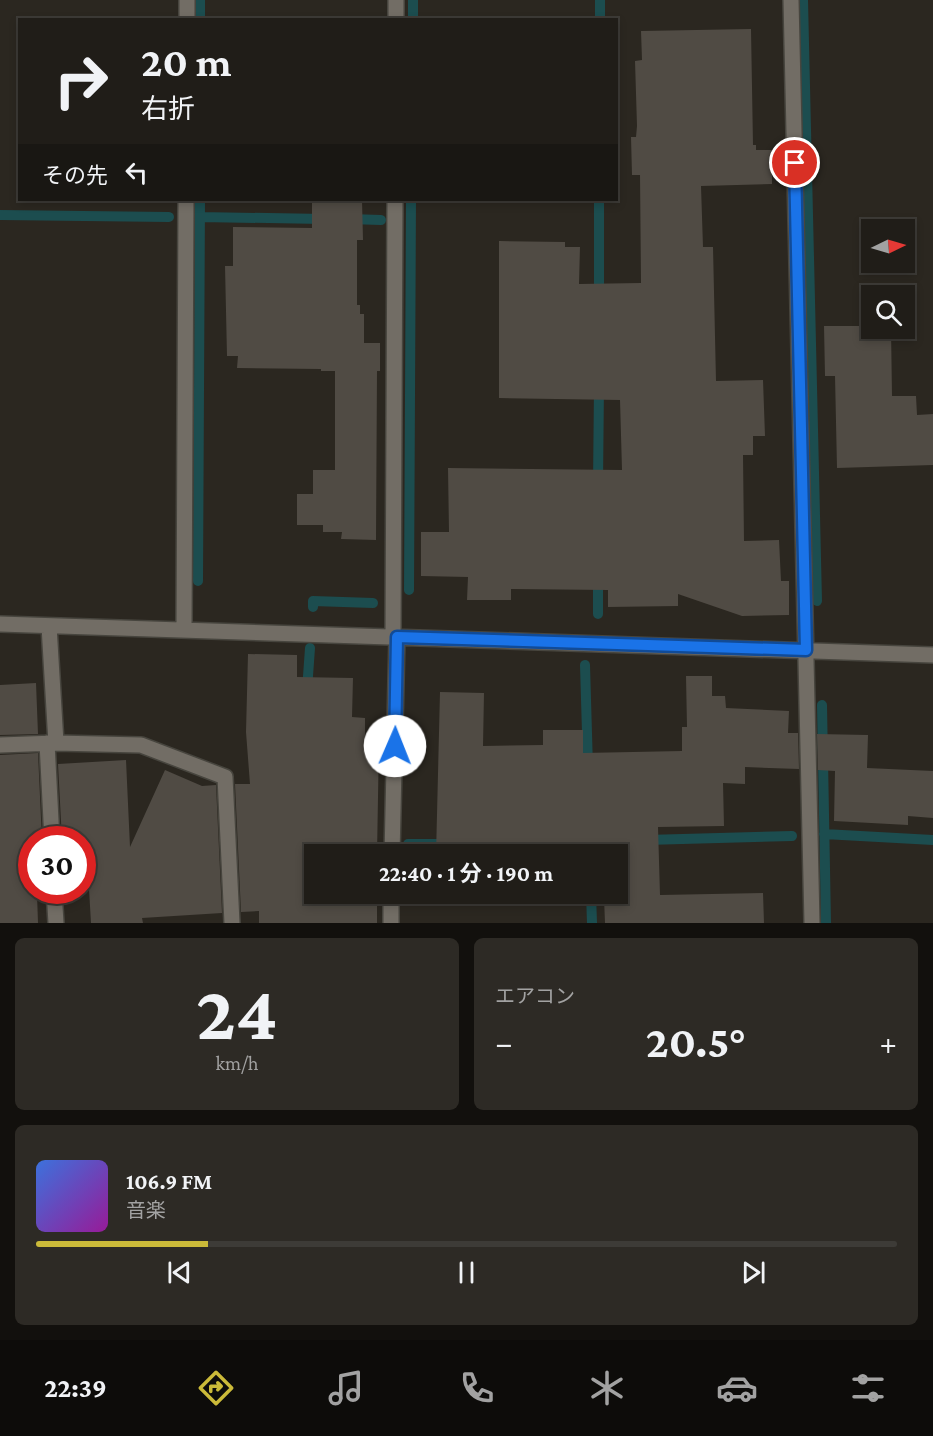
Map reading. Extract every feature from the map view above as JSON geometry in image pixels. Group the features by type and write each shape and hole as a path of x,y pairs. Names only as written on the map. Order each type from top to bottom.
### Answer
{"street":[{"path":"187,0 187,18"},
{"path":"396,0 396,18"},
{"path":"791,0 812,923"},
{"path":"184,630 186,201"},
{"path":"392,844 395,637 395,201"},
{"path":"0,624 933,655"},
{"path":"49,626 52,826"},
{"path":"0,745 52,743 141,745 225,777 232,923"},
{"path":"55,904 56,923"},
{"path":"391,904 391,923"}],"building":[{"path":"751,29 753,145 756,145 756,150 772,150 772,184 701,186 703,247 713,247 716,381 763,380 765,436 753,436 753,455 743,455 744,541 779,540 781,581 789,581 789,615 742,616 678,594 678,606 608,607 608,590 511,589 511,600 467,600 468,577 421,576 421,532 449,532 448,468 622,470 620,400 499,398 499,241 565,242 565,247 580,247 579,284 641,283 640,175 632,175 631,137 636,137 635,61 642,60 641,31"},
{"path":"312,201 362,201 363,240 357,240 357,305 360,305 360,314 364,314 364,343 380,343 380,371 377,371 376,540 341,539 342,532 323,532 323,525 297,525 297,494 313,494 313,470 335,470 335,371 237,368 238,356 227,356 225,266 233,266 233,227 312,228"},
{"path":"824,326 861,326 861,339 891,339 892,396 916,396 917,415 933,414 933,465 837,468 835,376 825,376"},
{"path":"248,654 297,655 297,677 353,678 352,717 365,718 365,740 379,740 377,844 304,844 304,904 377,904 377,923 259,923 259,911 241,912 235,784 250,784 246,732"},
{"path":"686,676 712,676 712,696 725,696 726,708 789,711 788,733 798,733 799,769 745,767 745,784 723,783 724,826 658,827 660,895 763,893 764,923 605,923 604,904 628,904 628,844 436,844 440,692 484,693 483,746 543,745 543,730 583,730 583,753 682,751 682,727 687,727"},
{"path":"36,683 38,734 0,735 0,685"},
{"path":"817,734 868,735 867,768 933,771 933,818 908,816 908,825 834,821 835,771 818,770"},
{"path":"38,753 41,826 18,826 18,904 37,904 38,923 0,923 0,755"},
{"path":"126,760 130,847 165,770 202,786 216,785 222,913 142,918 143,923 91,923 90,904 96,904 96,826 61,826 58,764"}],"waterway":[{"path":"200,0 200,18"},
{"path":"413,0 413,18"},
{"path":"600,0 600,18"},
{"path":"803,0 817,601"},
{"path":"198,581 200,201"},
{"path":"409,590 411,201"},
{"path":"599,201 599,298"},
{"path":"0,215 169,217"},
{"path":"200,217 324,219"},
{"path":"349,219 381,220"},
{"path":"598,484 599,386"},
{"path":"598,578 598,614"},
{"path":"313,607 313,601 373,603"},
{"path":"307,690 310,648"},
{"path":"585,665 588,767"},
{"path":"822,705 826,923"},
{"path":"824,834 933,840"},
{"path":"646,840 792,836"},
{"path":"591,904 592,923"}],"route":[{"path":"395,746 397,637 806,650 795,163"}]}
